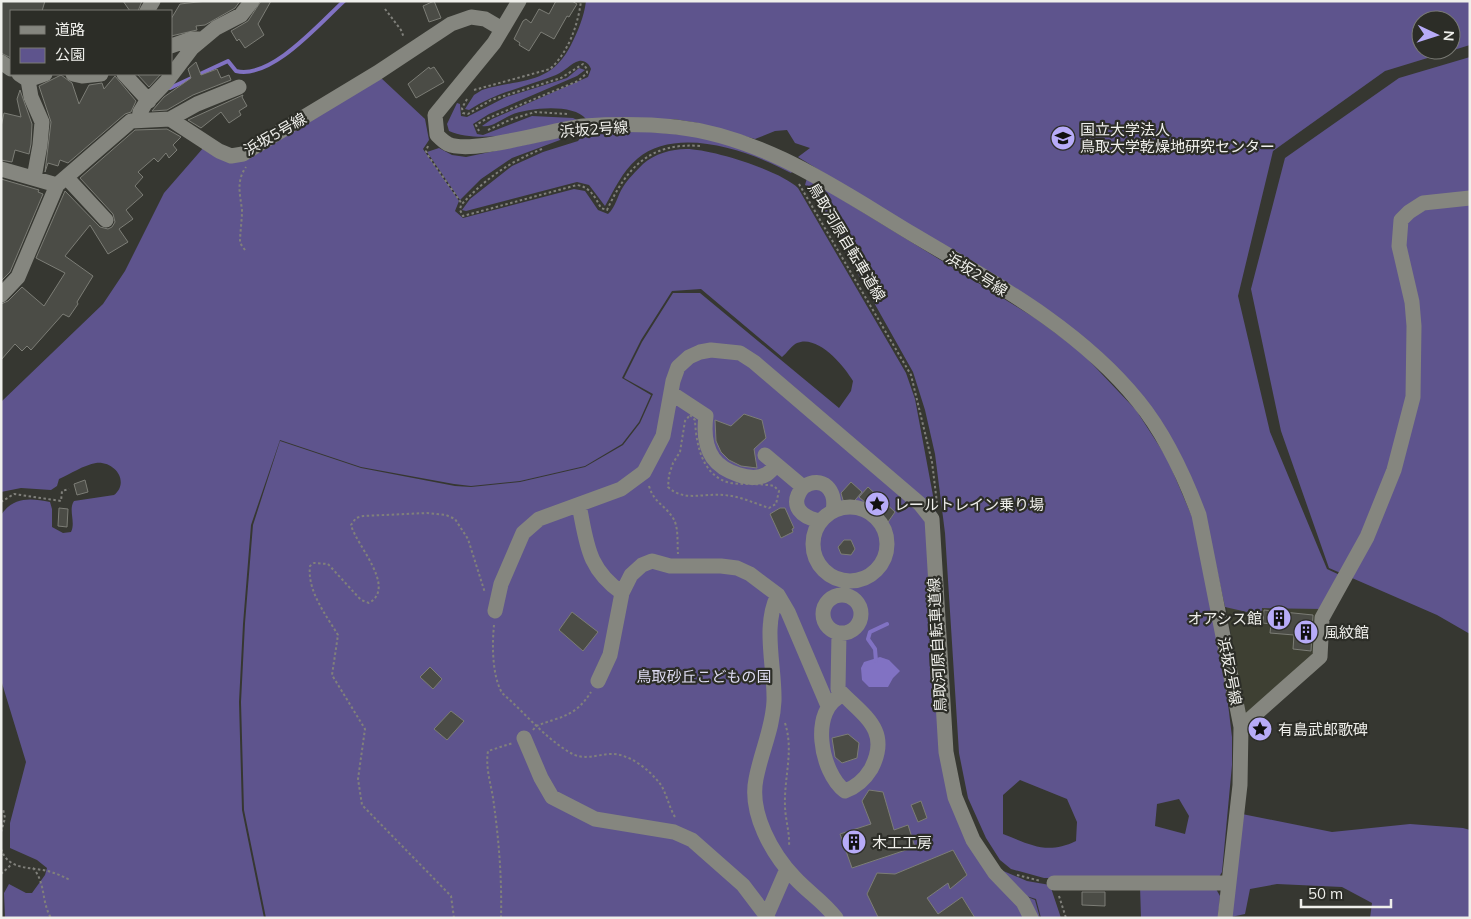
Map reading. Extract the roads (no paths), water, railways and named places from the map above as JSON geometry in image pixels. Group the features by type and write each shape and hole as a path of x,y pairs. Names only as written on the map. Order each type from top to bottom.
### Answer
{"street":[{"path":"502,29 519,1"},
{"path":"172,74 192,48 247,4"},
{"name":"浜坂5号線","path":"170,119 219,151 230,156 243,154 451,24 466,19 485,20 502,29"},
{"name":"浜坂2号線","path":"502,29 494,43 435,115 439,136 448,144 480,146 581,126 676,127 713,134 762,150 801,167 833,186 966,266 1074,336 1138,401 1161,434 1189,488 1199,515 1241,727 1240,785 1225,918"},
{"path":"172,46 190,39 202,39"},
{"path":"34,178 42,122 23,77 38,75"},
{"path":"78,75 92,75"},
{"path":"125,75 149,100"},
{"path":"139,120 140,112 172,75"},
{"path":"1,295 18,277 62,182 131,121 170,119 197,104 239,87"},
{"path":"1,169 34,178 62,182 106,220"},
{"path":"1241,727 1292,684 1320,657 1322,618 1367,537 1394,470 1413,397 1415,358 1412,302 1399,246 1401,220 1408,212 1423,203 1470,198"},
{"path":"495,612 501,584 523,533 539,519 621,489 644,472 663,436 678,368 689,357 700,352 711,350 740,353 754,362 920,504 932,519 944,724 955,797 973,840 995,873 1023,902 1031,918"},
{"path":"671,393 706,416 704,427 707,444 713,458 723,468 738,474 755,477 767,474 776,466"},
{"path":"765,455 776,466 804,487"},
{"path":"821,521 808,519 799,510 797,498 804,487 818,483 827,487 833,495 833,511"},
{"path":"579,504 594,564 600,575 622,592"},
{"path":"821,521 814,539 816,558 827,573 844,588 855,599 861,610 861,617 856,628 851,631 839,633 828,627 823,615 826,603 844,588 874,571 884,558 886,542 877,520 864,510 848,507 833,511 821,521"},
{"path":"598,681 610,655 622,592 631,575 647,562 652,561 679,566 721,566 737,568 750,574 778,595 788,612 828,706"},
{"path":"778,595 771,612 772,723 756,779 756,811 787,869 811,894 824,902 836,918"},
{"path":"839,633 838,689 868,717 879,737 877,758 866,776 852,788 845,791 828,770 822,748 823,719 828,706 843,694"},
{"path":"524,738 541,778 552,797 595,819 674,832 692,840 743,885 767,916 787,869"},
{"path":"1054,883 1229,883"}],"waterway":[{"path":"170,88 228,61 236,71 250,71 264,67 294,48 344,1"},
{"path":"876,661 875,649 868,639 870,632 887,624"}],"place":[{"name":"国立大学法人 鳥取大学乾燥地研究センター","path":"1063,138"},
{"name":"レールトレイン乗り場","path":"877,504"},
{"name":"オアシス館","path":"1279,618"},
{"name":"風紋館","path":"1306,632"},
{"name":"有島武郎歌碑","path":"1260,729"},
{"name":"木工工房","path":"854,842"}],"park label":[{"name":"鳥取砂丘こどもの国","path":"704,676"}]}
